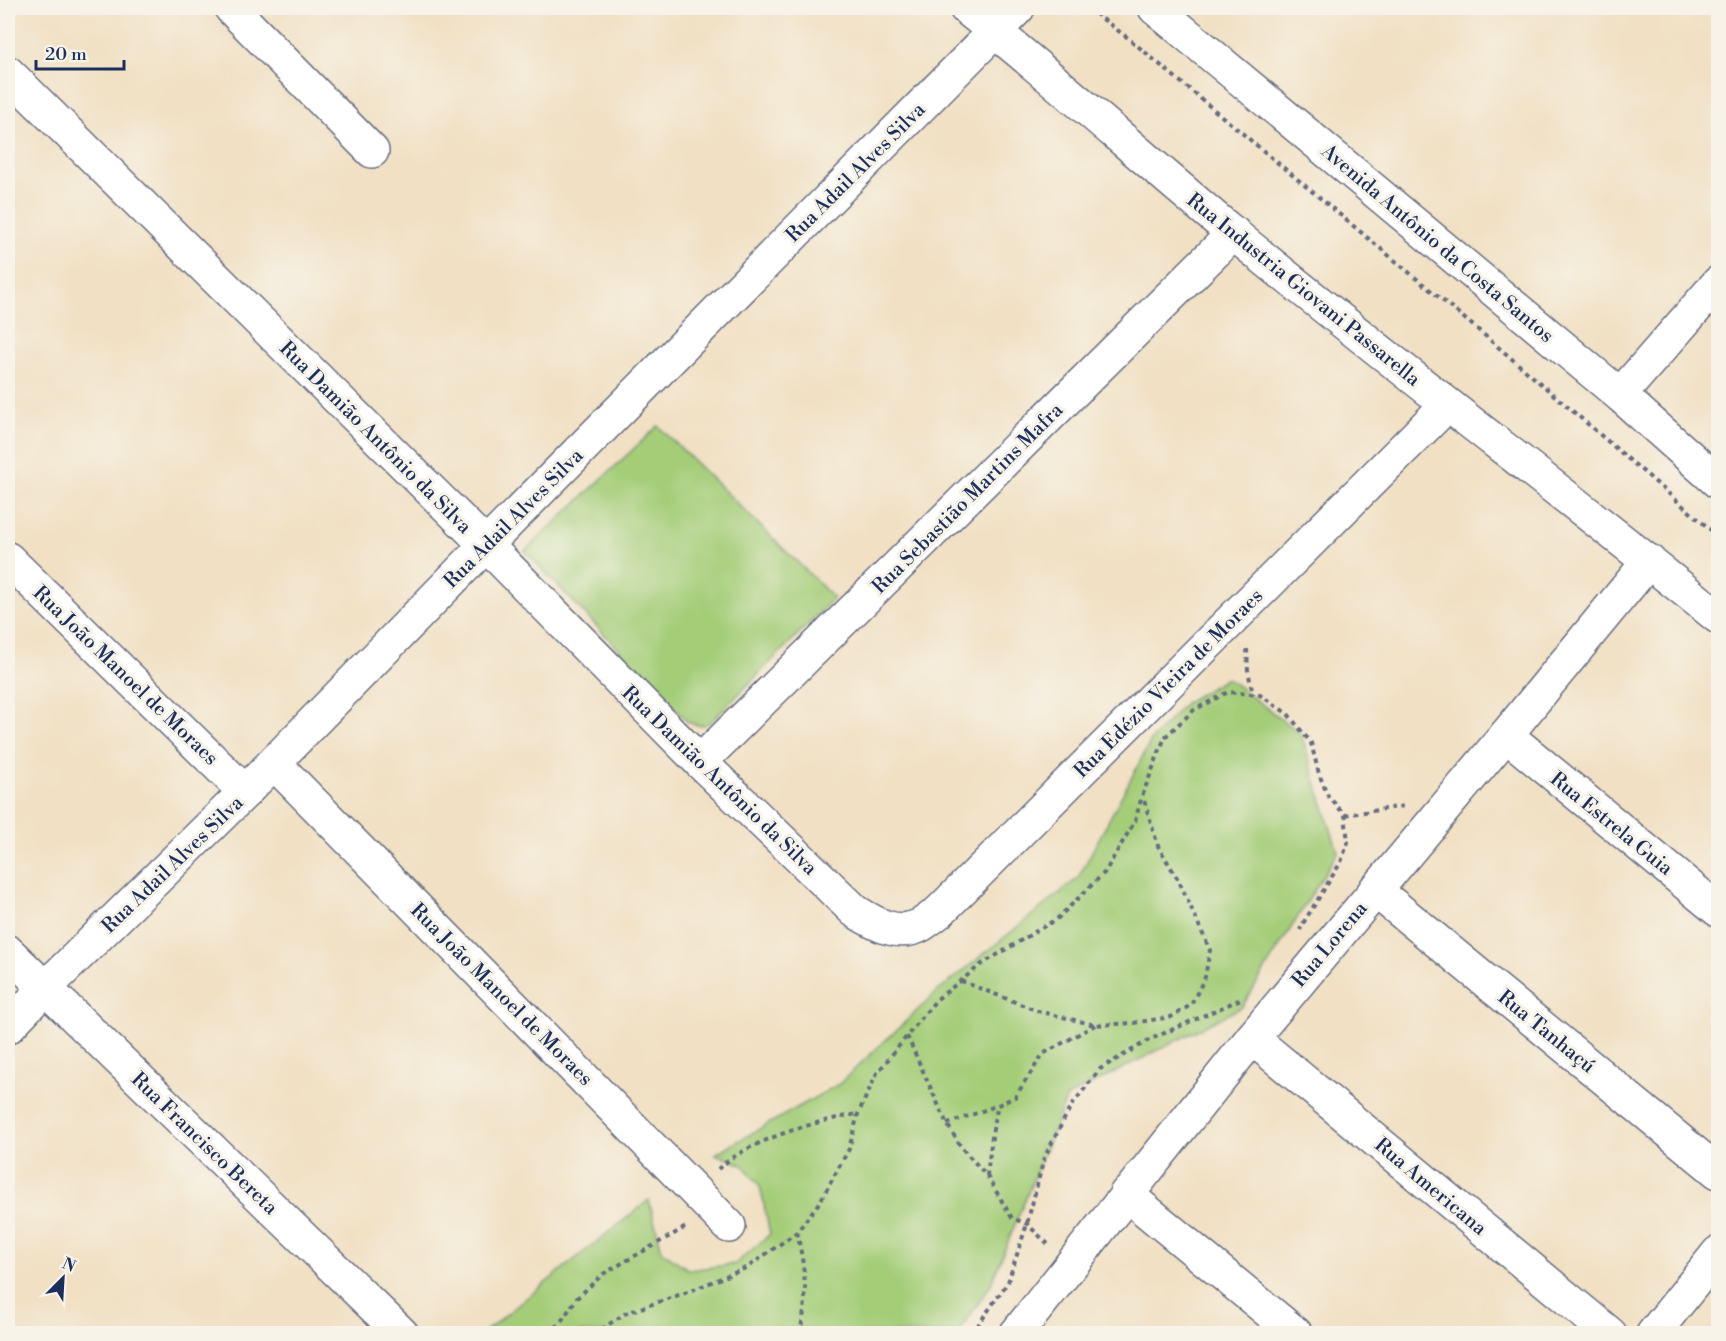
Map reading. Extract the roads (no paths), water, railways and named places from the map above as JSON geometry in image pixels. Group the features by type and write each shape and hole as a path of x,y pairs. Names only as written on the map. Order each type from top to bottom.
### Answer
{"street":[{"path":"231,8 372,152"},
{"name":"Rua Industria Giovani Passarella","path":"966,8 1234,233 1447,405 1649,561"},
{"name":"Rua Adail Alves Silva","path":"8,1027 246,792 486,545 1018,8"},
{"name":"Avenida Antônio da Costa Santos","path":"1168,12 1620,395 1719,482"},
{"name":"Rua Damião Antônio da Silva","path":"8,73 486,545 700,762 855,911 875,924"},
{"name":"Rua Sebastião Martins Mafra","path":"700,762 1234,233"},
{"path":"1620,395 1719,283"},
{"name":"Rua Edézio Vieira de Moraes","path":"875,924 901,931 920,926 940,911 1447,405"},
{"name":"Rua João Manoel de Moraes","path":"8,559 246,792"},
{"path":"1649,561 1719,616"},
{"name":"Rua Lorena","path":"1016,1334 1252,1038 1649,561"},
{"name":"Rua Estrela Guia","path":"1506,735 1719,910"},
{"name":"Rua João Manoel de Moraes","path":"274,763 713,1208"},
{"name":"Rua Tanhaçú","path":"1375,890 1719,1172"},
{"name":"Rua Francisco Bereta","path":"8,952 402,1334"},
{"name":"Rua Americana","path":"1252,1038 1610,1334"},
{"path":"1126,1194 1296,1334"},
{"path":"1653,1334 1719,1252"}]}
